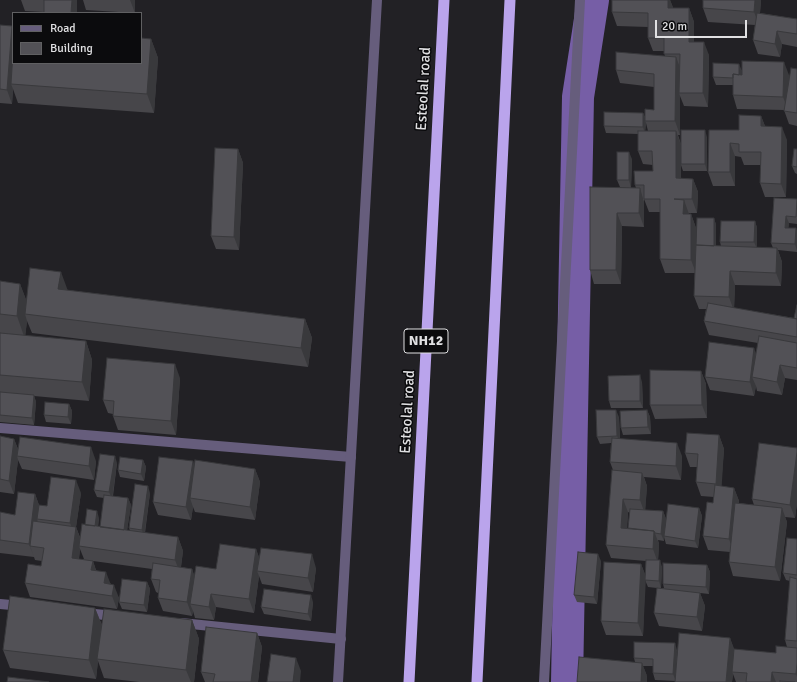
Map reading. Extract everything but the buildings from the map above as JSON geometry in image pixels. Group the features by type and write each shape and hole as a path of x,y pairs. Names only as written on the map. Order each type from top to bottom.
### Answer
{"highway":[{"name":"Esteolal road","path":"409,682 444,0"},
{"path":"477,682 510,0"}],"street":[{"path":"338,682 376,0"},
{"path":"544,682 580,0"},
{"path":"0,428 351,457"},
{"path":"0,604 32,607"},
{"path":"71,611 127,617"},
{"path":"174,622 341,639"}],"waterway":[{"path":"567,682 578,97 593,0"}]}
